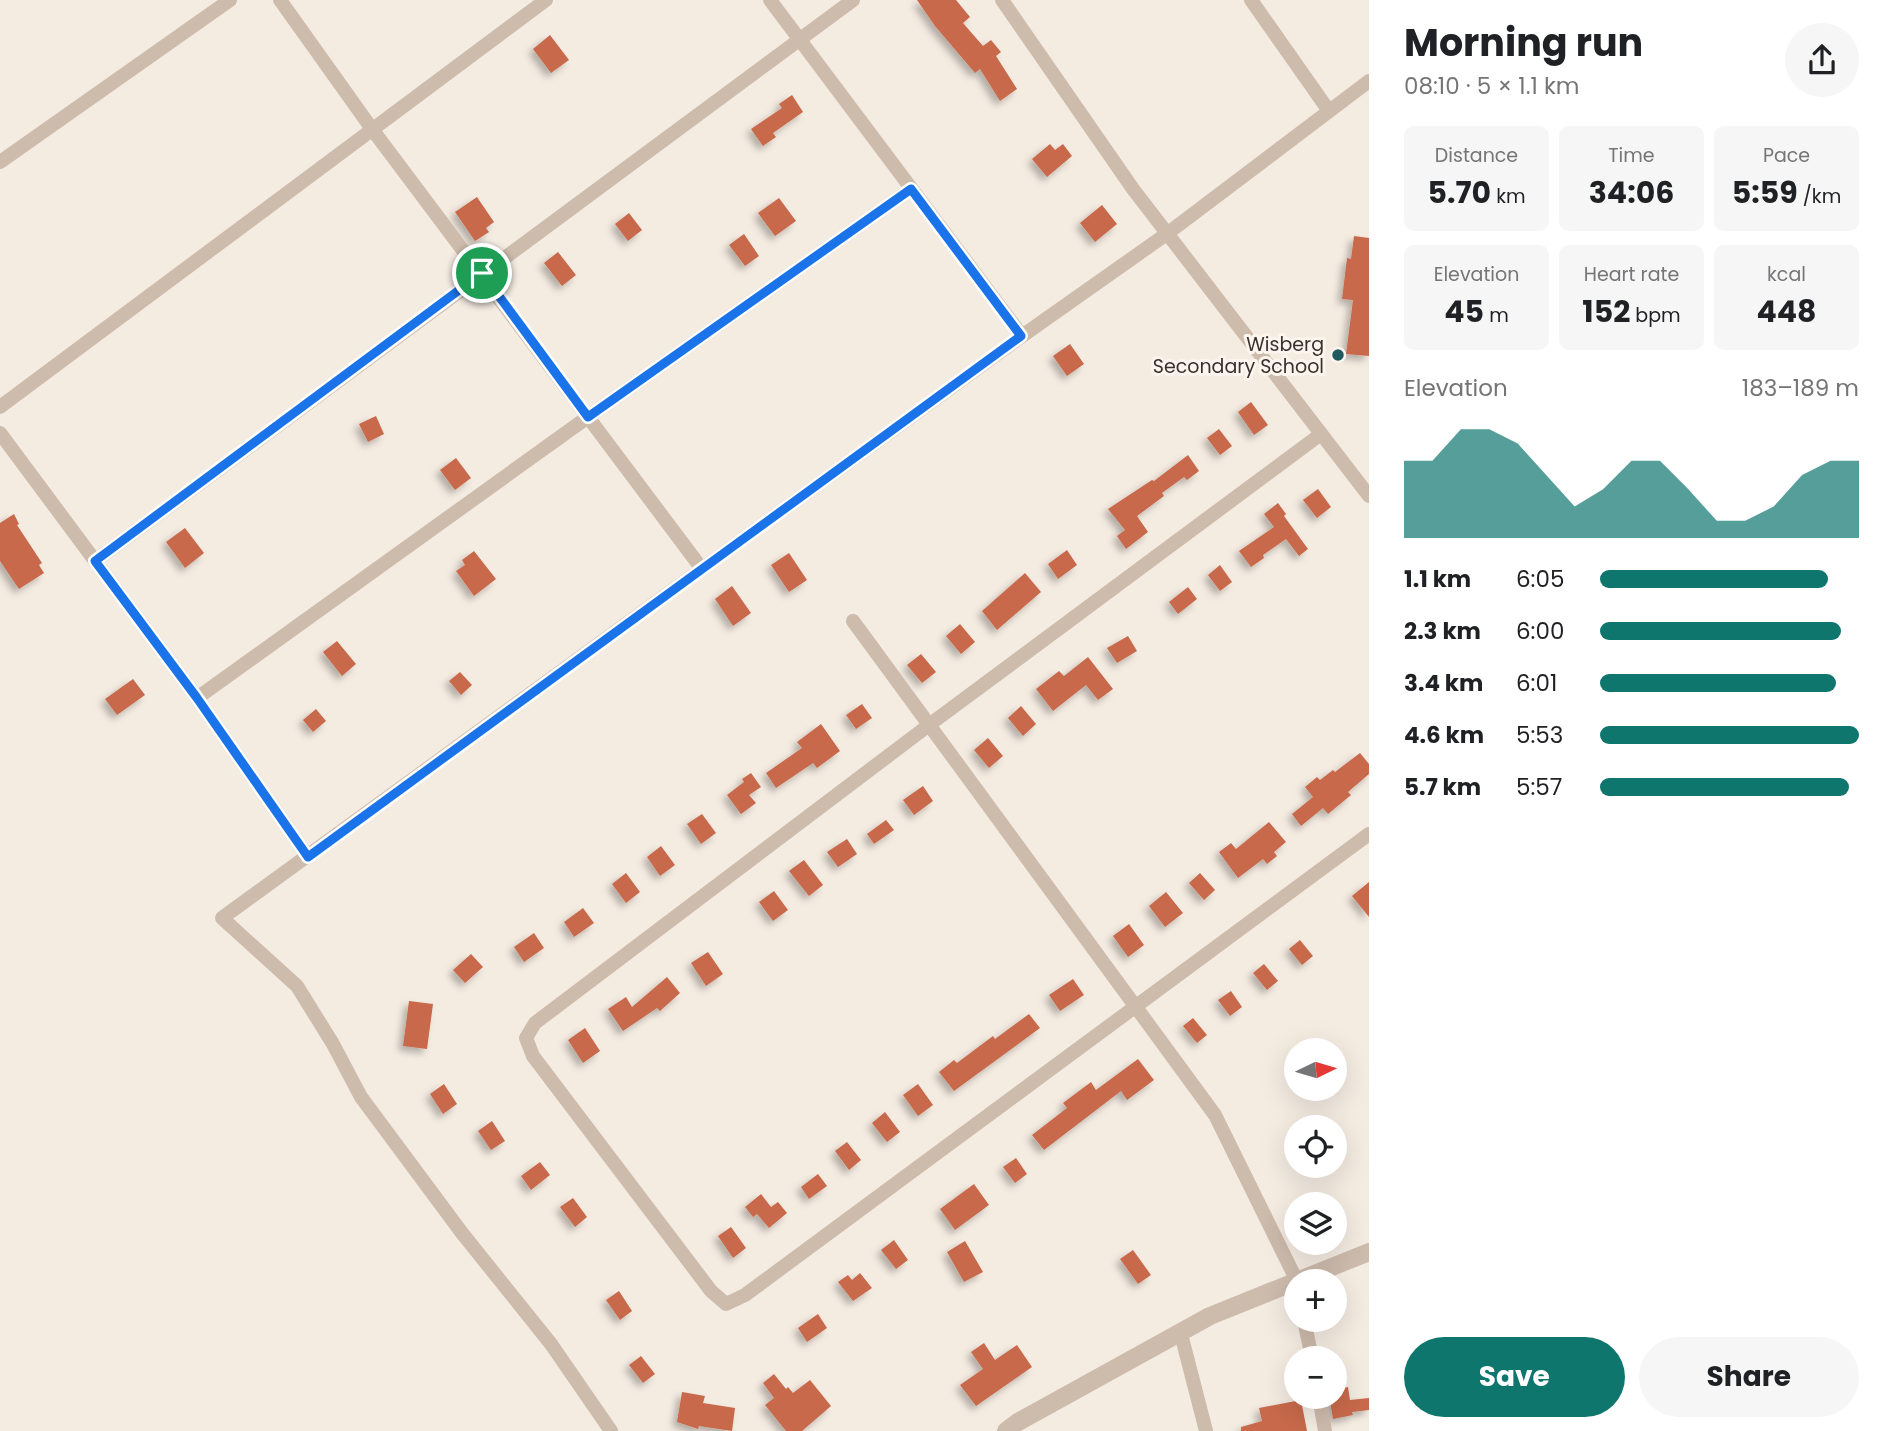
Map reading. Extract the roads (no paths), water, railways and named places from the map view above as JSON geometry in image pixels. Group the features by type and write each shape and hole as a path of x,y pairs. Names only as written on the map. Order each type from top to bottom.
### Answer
{"street":[{"path":"0,162 230,0"},
{"path":"280,0 372,129 702,569"},
{"path":"0,407 546,0"},
{"path":"770,0 1021,336"},
{"path":"95,561 853,0"},
{"path":"1002,0 1133,189 1369,496"},
{"path":"1251,0 1329,110"},
{"path":"611,1431 551,1344 454,1222 361,1097 296,986 222,918 1021,336 1167,233 1369,81"},
{"path":"197,698 911,189"},
{"path":"0,433 197,698 308,857"},
{"path":"1321,434 534,1023 526,1038 533,1056 711,1291 726,1304 745,1296 1369,834"},
{"path":"853,621 1215,1115 1292,1269"},
{"path":"1325,1269 1369,1252"},
{"path":"1016,1428 1210,1316 1284,1285"},
{"path":"1181,1334 1206,1431"},
{"path":"1321,1409 1325,1431"}],"place":[{"name":"Wisberg Secondary School","path":"1338,355"}]}
